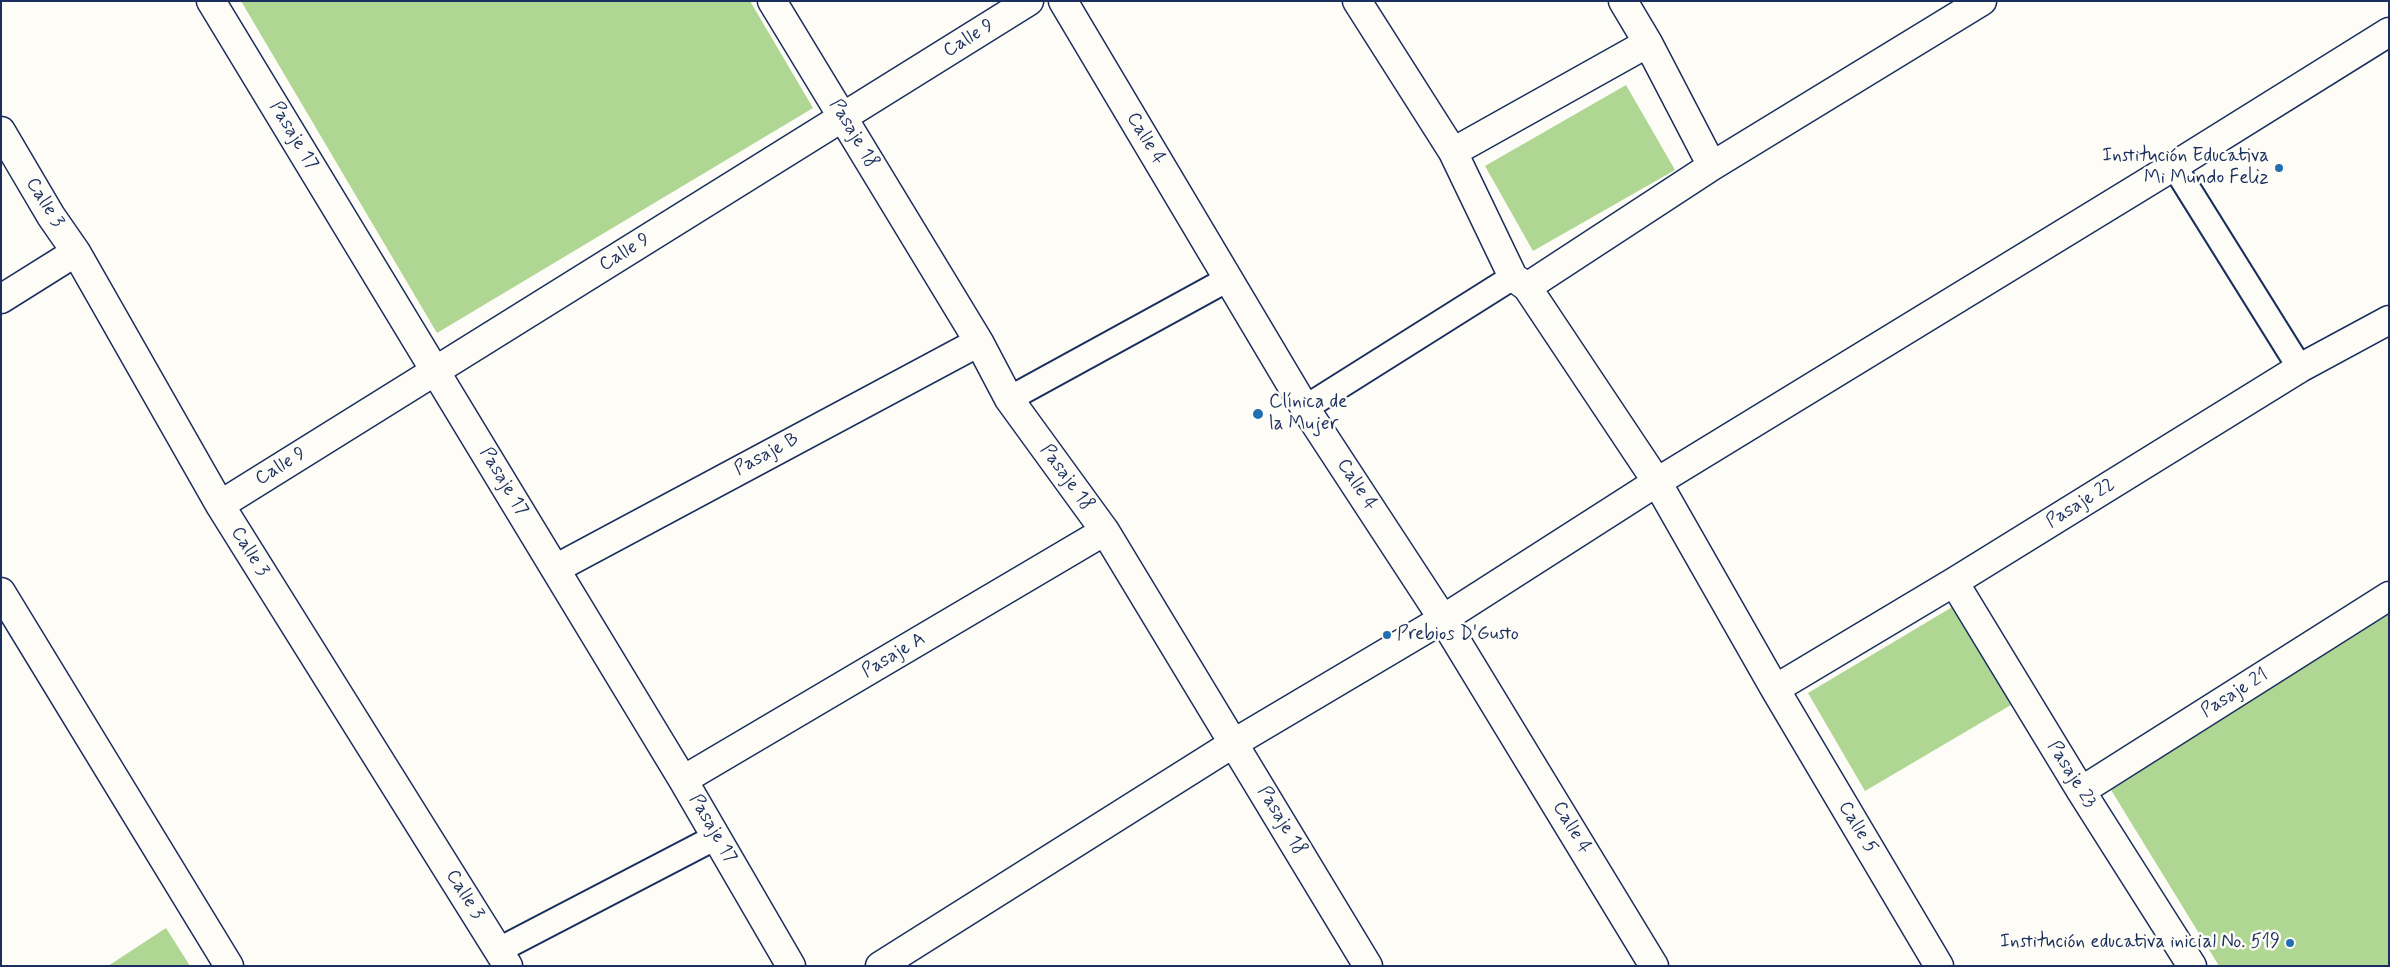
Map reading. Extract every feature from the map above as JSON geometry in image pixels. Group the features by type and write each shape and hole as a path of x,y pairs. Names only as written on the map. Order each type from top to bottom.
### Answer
{"street":[{"name":"Pasaje 17","path":"211,1 683,780 791,966"},
{"name":"Pasaje 18","path":"772,1 979,342 1008,398 1105,532 1234,743 1357,962"},
{"name":"Calle 9","path":"220,505 1029,1"},
{"name":"Calle 4","path":"1063,1 1305,408 1443,619 1654,966"},
{"name":"Calle 5","path":"1358,1 1453,152 1520,282 1657,482 1775,689 1940,966"},
{"path":"1623,1 1648,43 1712,166"},
{"path":"1305,408 1520,282 1982,1"},
{"path":"880,966 1234,743 1443,619 1657,482 2174,166 2389,32"},
{"path":"1453,152 1648,43"},
{"name":"Calle 3","path":"1,131 50,216 76,252 220,505 503,958"},
{"path":"2174,166 2300,368"},
{"path":"1,299 76,252"},
{"path":"1008,398 1228,279"},
{"name":"Pasaje 22","path":"1775,689 1954,582 2300,368 2389,320"},
{"name":"Pasaje B","path":"555,569 979,342"},
{"name":"Pasaje A","path":"683,780 1105,532"},
{"name":"Pasaje 23","path":"1954,582 2081,791 2192,966"},
{"path":"1,592 229,966"},
{"name":"Pasaje 21","path":"2081,791 2389,596"},
{"path":"503,958 716,837"}],"green space":[{"path":"241,1 750,1 813,108 437,333"},
{"path":"1626,85 1675,170 1533,251 1485,166"},
{"path":"2389,601 2389,966 2219,966 2108,785"},
{"path":"1954,606 2011,705 1865,791 1808,693"},
{"path":"166,928 190,966 108,966"}],"place":[{"name":"Institución Educativa Mi Mundo Feliz","path":"2279,168"},
{"name":"Clínica de la Mujer","path":"1258,414"},
{"name":"Prebios D'Gusto","path":"1387,635"},
{"name":"Institución educativa inicial No. 519","path":"2290,943"}]}
